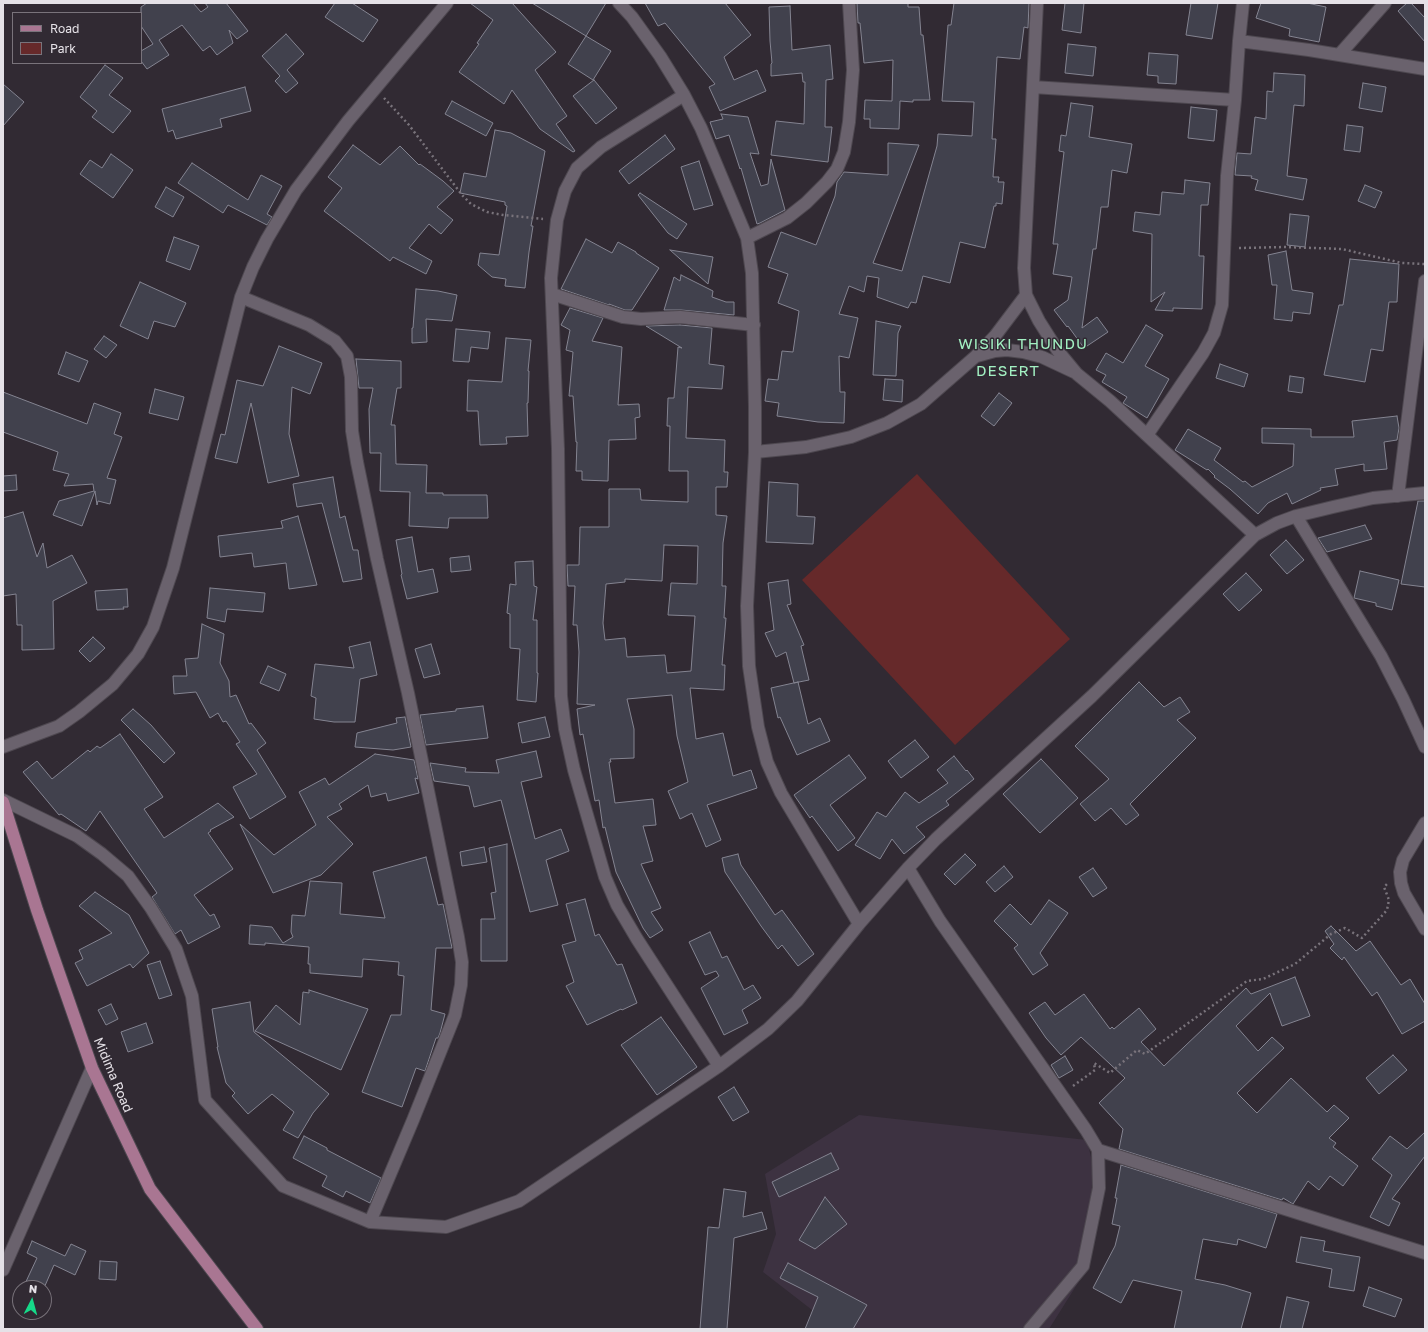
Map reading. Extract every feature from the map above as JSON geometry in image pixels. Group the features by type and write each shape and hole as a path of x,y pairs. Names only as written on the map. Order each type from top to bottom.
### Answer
{"main road":[{"name":"Midima Road","path":"3,801 37,910 92,1068 150,1189 257,1329"}],"street":[{"path":"3,747 59,726 79,712 113,684 138,654 146,641 153,627 173,568 241,297 253,267 267,239 296,190 348,121 447,3"},
{"path":"619,3 632,17 660,56 684,95 701,128 747,238 752,273 754,325 755,452 747,606 749,666 758,727 767,762 781,793 859,924"},
{"path":"747,238 787,218 806,203 837,169 844,152 849,122 853,70 849,3"},
{"path":"1037,3 1024,268 1026,295 1039,321 1058,351 1077,374 1110,401 1255,535"},
{"path":"1147,435 1203,353 1214,333 1222,305 1228,154 1235,100 1238,41 1243,3"},
{"path":"1339,55 1385,3"},
{"path":"1238,41 1425,69"},
{"path":"1033,87 1235,100"},
{"path":"684,95 601,147 577,168 565,191 557,220 550,278 552,294 554,391 558,449 561,696 565,729 574,770 605,877 617,905 637,939 719,1066"},
{"path":"1398,496 1425,281"},
{"path":"552,294 623,317 641,319 680,317 754,325"},
{"path":"755,452 806,447 851,437 887,423 921,404 976,356 995,336 1026,295"},
{"path":"241,297 309,325 335,341 347,356 350,377 352,431 357,462 377,559 408,692 462,962 461,985 455,1015 370,1222"},
{"path":"976,356 995,351 1008,350 1023,352 1042,357 1077,374"},
{"path":"3,801 77,836 102,854 128,876 152,908 176,949 192,996 205,1100 283,1186 370,1222 446,1227 519,1201 719,1066 768,1029 797,1001 859,924 908,868 936,839 1092,696 1255,535 1278,523 1296,516 1373,498 1425,493"},
{"path":"1296,516 1381,656 1425,747"},
{"path":"1425,823 1403,860 1400,872 1404,893 1425,929"},
{"path":"908,868 940,921 1086,1130 1098,1150 1099,1188 1084,1266 1030,1329"},
{"path":"3,1270 92,1068"},
{"path":"1098,1150 1425,1253"}],"path":[{"path":"375,88 409,125 462,195 471,204 487,212 503,215 557,220"},
{"path":"1224,249 1285,247 1342,249 1402,263 1425,264"},
{"path":"1061,1094 1095,1070 1094,1063 1110,1073 1137,1050 1145,1054 1248,981 1263,979 1295,964 1331,934 1345,928 1362,938 1387,910 1389,900 1384,887 1400,872"}],"shaded area":[{"path":"859,1115 1087,1140 1102,1204 1088,1267 1049,1329 839,1329 763,1272 776,1234 765,1174"}],"green space":[{"path":"917,474 1070,639 955,745 802,580"}],"building":[{"path":"147,3 193,3 201,12 208,7 205,3 226,3 248,31 237,39 229,30 233,43 217,55 210,46 203,51 182,25 159,40 169,55 147,69 142,62 142,50 153,44 142,28 141,7"},
{"path":"335,3 352,3 378,20 363,42 325,17"},
{"path":"470,3 512,3 556,52 535,70 567,116 556,124 575,151 573,152 540,129 512,90 504,104 459,72 479,44 477,43 493,20"},
{"path":"532,3 606,3 586,36"},
{"path":"645,3 725,3 751,35 724,57 734,80 757,70 766,91 720,111 709,87 715,84 665,23 658,26"},
{"path":"857,3 908,3 908,7 919,7 921,35 923,35 930,100 913,100 913,102 900,101 899,129 870,128 870,119 864,119 865,100 892,101 893,60 864,63 860,23 858,23"},
{"path":"954,3 1029,3 1028,28 1024,27 1020,59 997,57 992,139 996,139 993,177 999,177 998,182 1004,182 1002,204 996,203 996,206 994,206 985,248 960,242 950,283 923,276 916,303 911,302 908,308 877,297 879,278 867,276 864,292 849,286 839,314 858,318 849,358 839,356 840,392 845,392 844,423 818,422 777,416 779,403 765,401 768,379 778,380 782,351 793,352 799,311 778,303 788,274 768,267 781,232 816,245 835,196 837,182 844,172 888,175 888,143 919,145 873,263 902,271 937,146 938,134 972,136 974,102 942,101 948,25 951,25"},
{"path":"1065,3 1084,3 1081,33 1062,30"},
{"path":"1191,3 1218,3 1212,39 1186,35"},
{"path":"1261,3 1307,3 1326,7 1319,42 1289,36 1290,29 1256,18"},
{"path":"1407,3 1411,3 1425,18 1425,42 1398,11"},
{"path":"790,6 792,50 830,45 833,79 826,80 825,127 832,127 828,162 771,155 776,121 804,124 805,82 803,82 802,73 771,76 772,63 769,7"},
{"path":"286,34 304,54 287,70 298,83 286,93 275,81 280,76 262,56"},
{"path":"586,36 611,51 593,80 568,64"},
{"path":"1068,44 1096,47 1093,76 1065,73"},
{"path":"1149,53 1178,55 1176,84 1158,83 1158,76 1147,75"},
{"path":"105,65 123,78 109,95 131,111 113,133 92,117 97,111 80,97"},
{"path":"1274,73 1305,75 1304,106 1294,105 1287,176 1307,179 1303,200 1255,190 1258,180 1251,178 1252,176 1235,175 1237,153 1251,154 1255,117 1266,119 1267,91 1273,92"},
{"path":"594,80 617,108 596,124 573,96"},
{"path":"1363,83 1386,87 1382,112 1359,108"},
{"path":"3,84 24,102 3,126"},
{"path":"245,87 251,111 220,119 222,127 176,139 173,130 168,132 162,109"},
{"path":"452,101 493,123 486,136 445,114"},
{"path":"1071,103 1093,106 1089,137 1132,144 1127,173 1112,170 1108,207 1101,207 1096,249 1093,249 1082,328 1097,317 1108,332 1084,348 1054,310 1068,300 1072,277 1053,274 1058,244 1053,244 1064,152 1059,151 1061,135 1066,136"},
{"path":"1191,107 1217,110 1214,141 1188,138"},
{"path":"721,114 748,117 759,154 750,153 761,186 768,184 771,159 785,210 760,223 757,224 741,168 740,169 729,135 716,139 710,122 723,119"},
{"path":"1347,125 1363,127 1360,152 1344,150"},
{"path":"495,130 511,133 545,151 531,226 533,226 525,288 505,286 506,279 492,277 478,265 480,253 499,255 507,206 505,205 505,202 460,193 464,173 486,177"},
{"path":"665,135 675,149 629,184 619,171"},
{"path":"353,145 380,165 400,146 419,165 420,164 443,181 454,191 437,207 453,220 441,234 429,224 409,248 432,261 426,274 393,257 390,261 324,211 342,188 328,177"},
{"path":"111,154 133,170 113,198 80,174 90,160 102,168"},
{"path":"699,161 713,205 694,210 681,167"},
{"path":"192,163 248,200 261,175 282,186 267,214 272,217 267,225 228,205 223,213 178,183"},
{"path":"1185,180 1210,183 1208,205 1201,205 1199,256 1204,256 1202,309 1173,308 1173,311 1155,310 1165,292 1151,302 1152,234 1133,231 1135,212 1160,215 1162,192 1184,194"},
{"path":"1365,185 1382,192 1375,208 1358,201"},
{"path":"166,187 184,197 173,217 155,207"},
{"path":"640,193 687,224 677,239 668,233 638,195"},
{"path":"1290,214 1309,216 1305,247 1287,245"},
{"path":"174,237 199,246 190,270 166,261"},
{"path":"586,239 612,253 618,242 659,268 632,310 625,310 561,289"},
{"path":"670,250 713,257 708,284"},
{"path":"1286,251 1292,290 1313,293 1310,314 1293,312 1292,321 1274,319 1277,285 1272,285 1268,255"},
{"path":"1350,259 1399,264 1397,302 1389,302 1383,351 1371,349 1365,382 1324,375 1339,305 1343,305"},
{"path":"681,275 713,291 712,297 726,302 734,302 734,315 681,310 664,310 674,277 680,281"},
{"path":"140,282 186,303 175,327 154,321 148,339 120,326"},
{"path":"416,289 438,291 457,295 452,321 426,319 427,342 412,343 412,328"},
{"path":"570,308 603,318 592,341 622,347 618,405 639,404 640,417 635,418 636,439 609,440 608,481 582,480 582,471 576,471 577,442 573,396 569,396 573,352 566,350 570,330 561,325"},
{"path":"876,321 901,326 898,333 896,376 873,375"},
{"path":"680,325 712,328 709,364 724,366 722,389 688,387 686,438 725,440 724,472 728,472 727,487 716,487 716,515 727,516 723,543 722,586 726,586 724,618 726,618 722,665 725,665 724,690 690,688 696,739 723,733 733,776 751,770 757,788 707,805 721,840 706,847 692,813 680,819 668,791 688,782 677,736 672,695 627,699 634,729 634,758 610,759 611,762 609,762 615,803 653,799 656,825 643,826 653,861 641,864 661,908 651,912 663,930 650,938 643,928 616,872 605,827 603,828 599,800 595,801 583,734 580,735 577,709 595,705 577,704 579,652 577,625 573,625 575,586 568,586 567,565 579,565 580,527 609,527 609,489 640,489 641,500 688,502 688,471 669,471 670,426 667,426 668,398 674,398 678,347 682,348 646,326","holes":["664,545 698,546 697,584 671,583 668,615 695,616 691,671 667,673 665,655 627,657 625,638 605,640 603,623 606,584 625,582 625,579 662,581"]},
{"path":"1146,325 1163,335 1145,366 1169,379 1147,418 1123,403 1127,397 1102,382 1106,375 1096,370 1106,353 1123,363"},
{"path":"456,329 490,332 488,349 471,347 469,362 453,361"},
{"path":"104,336 117,345 106,358 94,349"},
{"path":"506,338 531,340 527,403 528,436 506,437 507,444 480,445 478,411 467,411 468,380 502,382"},
{"path":"279,346 322,363 310,394 292,387 289,434 299,476 268,483 251,403 237,463 215,458 221,434 225,435 237,380 263,386"},
{"path":"66,352 88,361 79,382 58,374"},
{"path":"356,359 401,361 401,388 397,388 391,425 395,425 396,464 427,465 426,493 443,493 443,495 487,495 488,518 449,518 448,528 409,526 410,492 380,491 381,453 370,453 369,409 373,388 359,388"},
{"path":"1220,364 1248,374 1244,387 1216,378"},
{"path":"1290,376 1304,378 1302,393 1288,391"},
{"path":"885,379 903,380 902,402 883,400"},
{"path":"155,389 184,397 178,420 149,413"},
{"path":"3,392 87,424 94,403 121,413 114,434 122,437 107,478 116,480 110,504 98,501 97,505 95,491 82,526 53,515 59,501 94,491 93,484 64,486 69,474 53,470 58,452 3,432"},
{"path":"999,393 1012,403 994,426 981,416"},
{"path":"1397,416 1399,428 1397,440 1384,442 1387,469 1364,471 1364,464 1335,469 1338,485 1320,488 1321,490 1292,504 1287,493 1268,503 1258,514 1214,477 1215,476 1208,469 1207,470 1175,450 1188,429 1221,448 1214,460 1252,487 1293,466 1294,444 1262,443 1262,428 1311,429 1311,437 1354,437 1352,421"},
{"path":"16,475 17,490 3,491 3,476"},
{"path":"333,477 340,518 345,516 353,550 358,550 362,579 343,582 322,503 297,507 293,484"},
{"path":"769,482 798,484 797,516 815,517 813,544 766,542"},
{"path":"1418,501 1425,501 1425,587 1401,584"},
{"path":"23,512 37,557 43,543 47,568 72,555 87,583 53,601 54,649 22,650 22,625 17,625 16,594 3,596 3,518"},
{"path":"298,516 317,585 289,589 286,563 254,567 252,553 220,557 218,536 283,528 281,521"},
{"path":"1365,525 1372,539 1327,552 1318,538"},
{"path":"412,537 418,572 433,569 438,592 407,599 401,575 396,540"},
{"path":"1286,540 1304,560 1287,574 1270,555"},
{"path":"469,556 471,570 451,572 450,558"},
{"path":"533,561 534,586 537,587 533,620 537,620 538,673 536,702 517,700 520,649 510,648 510,614 507,613 510,584 516,585 515,562"},
{"path":"1360,571 1399,580 1392,610 1376,606 1376,603 1354,598"},
{"path":"1246,573 1262,590 1239,611 1223,594"},
{"path":"788,580 791,604 787,605 804,645 801,646 809,680 794,683 786,652 776,657 765,633 774,630 768,583"},
{"path":"210,588 265,593 263,612 227,609 225,622 207,618"},
{"path":"127,589 128,607 123,607 124,609 97,610 95,591"},
{"path":"202,624 224,634 220,663 229,681 230,697 236,695 249,724 251,723 266,743 257,750 286,797 250,819 233,787 257,774 236,744 240,742 226,721 223,722 218,713 210,718 196,692 174,694 173,676 187,676 185,659 198,658"},
{"path":"93,637 105,648 90,662 79,651"},
{"path":"370,642 377,675 360,679 355,722 334,722 314,719 316,698 311,696 315,664 354,668 349,647"},
{"path":"431,644 440,674 424,678 415,649"},
{"path":"268,666 286,674 279,691 260,683"},
{"path":"798,682 808,724 820,718 830,741 797,755 780,717 778,718 771,688"},
{"path":"1139,682 1164,707 1180,697 1190,712 1177,720 1196,738 1130,804 1139,815 1126,825 1111,808 1095,821 1080,804 1109,779 1075,746"},
{"path":"483,706 488,738 426,745 420,715"},
{"path":"133,709 151,725 175,753 164,763 121,720"},
{"path":"405,717 411,747 393,750 355,747 357,733 397,723 396,718"},
{"path":"545,717 550,737 522,743 518,723"},
{"path":"120,734 163,797 144,809 164,838 218,803 234,817 210,830 211,831 208,833 233,869 194,895 210,916 214,914 220,927 188,944 181,930 175,934 152,897 157,893 100,811 86,831 61,814 59,815 23,772 37,761 52,779 88,750 90,752 97,746 100,748"},
{"path":"915,740 929,757 901,778 888,761"},
{"path":"536,751 542,777 521,782 535,839 561,829 569,851 546,860 558,905 530,912 501,800 474,807 469,786 434,781 430,763 466,768 465,772 499,773 496,760"},
{"path":"375,754 414,760 418,779 415,778 419,793 388,801 386,793 371,797 368,785 339,804 342,809 327,817 353,844 321,875 273,893 240,824 274,855 316,825 299,792 325,778 329,785"},
{"path":"849,755 866,778 830,805 855,838 838,851 812,816 810,818 794,795"},
{"path":"954,756 974,779 946,801 949,805 916,827 925,837 904,854 892,839 880,859 855,845 877,812 886,817 905,792 919,803 948,783 937,770"},
{"path":"1041,759 1078,798 1040,833 1003,794"},
{"path":"507,844 507,961 481,961 481,919 495,919 491,893 496,892 489,848"},
{"path":"484,847 487,862 462,866 460,852"},
{"path":"738,854 741,865 775,915 782,910 814,954 798,966 782,945 778,949 725,872 722,858"},
{"path":"965,854 976,865 955,885 944,874"},
{"path":"426,857 438,905 443,904 452,948 436,948 431,1010 445,1014 440,1033 438,1038 436,1038 425,1071 416,1068 402,1107 362,1092 391,1015 401,1015 404,976 398,975 399,962 363,959 362,977 310,973 310,964 308,964 309,947 265,943 265,945 249,944 250,925 272,927 283,943 293,937 291,932 292,915 305,916 310,881 342,883 340,914 385,918 373,872"},
{"path":"1004,866 1013,877 995,892 986,882"},
{"path":"1093,868 1107,888 1093,897 1079,877"},
{"path":"95,892 129,915 149,953 133,968 130,964 87,986 75,963 83,959 79,950 112,933 79,906"},
{"path":"585,899 595,936 599,934 617,965 622,964 637,1003 587,1025 566,986 574,982 562,945 576,941 566,904"},
{"path":"1049,900 1068,913 1040,953 1048,965 1033,975 1014,948 1018,945 994,921 1010,904 1031,925"},
{"path":"1331,926 1356,951 1370,941 1401,985 1410,979 1425,1004 1425,1021 1402,1034 1377,992 1372,996 1344,957 1342,960 1330,948 1334,944 1325,931"},
{"path":"710,932 722,958 727,956 744,990 753,985 761,998 742,1010 748,1023 724,1035 701,988 719,976 716,971 705,975 689,942"},
{"path":"160,961 172,995 159,999 147,965"},
{"path":"1295,977 1310,1016 1282,1026 1270,993 1236,1026 1258,1051 1272,1037 1284,1048 1237,1093 1257,1113 1291,1078 1327,1112 1334,1105 1349,1118 1329,1138 1336,1143 1333,1147 1358,1166 1343,1186 1330,1176 1319,1190 1308,1181 1293,1204 1283,1198 1282,1200 1119,1149 1123,1129 1099,1103 1125,1078 1081,1037 1061,1055 1046,1038 1029,1013 1045,1002 1055,1015 1084,994 1110,1029 1112,1027 1114,1029 1139,1008 1156,1029 1141,1042 1164,1066 1246,988 1251,994"},
{"path":"309,990 368,1009 341,1070 255,1031 276,1005 300,1025 303,992 309,993"},
{"path":"250,1002 254,1032 329,1094 313,1113 298,1138 283,1130 294,1112 272,1094 248,1114 232,1096 235,1093 226,1083 217,1047 212,1009"},
{"path":"111,1004 118,1019 106,1025 98,1010"},
{"path":"661,1017 697,1067 657,1095 621,1045"},
{"path":"146,1023 153,1043 128,1052 121,1032"},
{"path":"1393,1055 1407,1070 1379,1094 1366,1078"},
{"path":"1065,1056 1073,1070 1059,1078 1051,1065"},
{"path":"734,1087 749,1112 733,1121 718,1097"},
{"path":"1425,1132 1425,1156 1392,1199 1400,1203 1389,1226 1370,1217 1392,1175 1372,1159 1390,1136 1407,1149"},
{"path":"304,1136 327,1148 327,1150 381,1178 370,1203 346,1191 343,1197 322,1186 327,1176 293,1158"},
{"path":"831,1153 839,1169 779,1197 772,1182"},
{"path":"1121,1165 1277,1214 1266,1248 1238,1239 1237,1245 1203,1239 1195,1279 1225,1285 1251,1293 1241,1329 1174,1329 1182,1291 1133,1280 1121,1303 1093,1288 1115,1246 1120,1226 1112,1224"},
{"path":"724,1189 746,1192 743,1217 762,1212 767,1229 734,1238 727,1329 700,1329 708,1227 719,1228"},
{"path":"825,1197 847,1224 815,1249 799,1240"},
{"path":"1301,1237 1325,1241 1323,1251 1360,1257 1354,1291 1329,1287 1332,1269 1296,1262"},
{"path":"32,1241 65,1256 71,1244 86,1251 75,1275 54,1265 47,1280 27,1280 37,1258 27,1253"},
{"path":"100,1261 117,1262 116,1280 99,1279"},
{"path":"788,1263 867,1305 853,1329 805,1329 818,1297 780,1278"},
{"path":"1369,1287 1402,1299 1395,1317 1363,1306"},
{"path":"1287,1297 1309,1302 1302,1329 1280,1329"}],"district":[{"name":"WISIKI THUNDU","path":"1023,344"},
{"name":"DESERT","path":"1008,371"}]}
